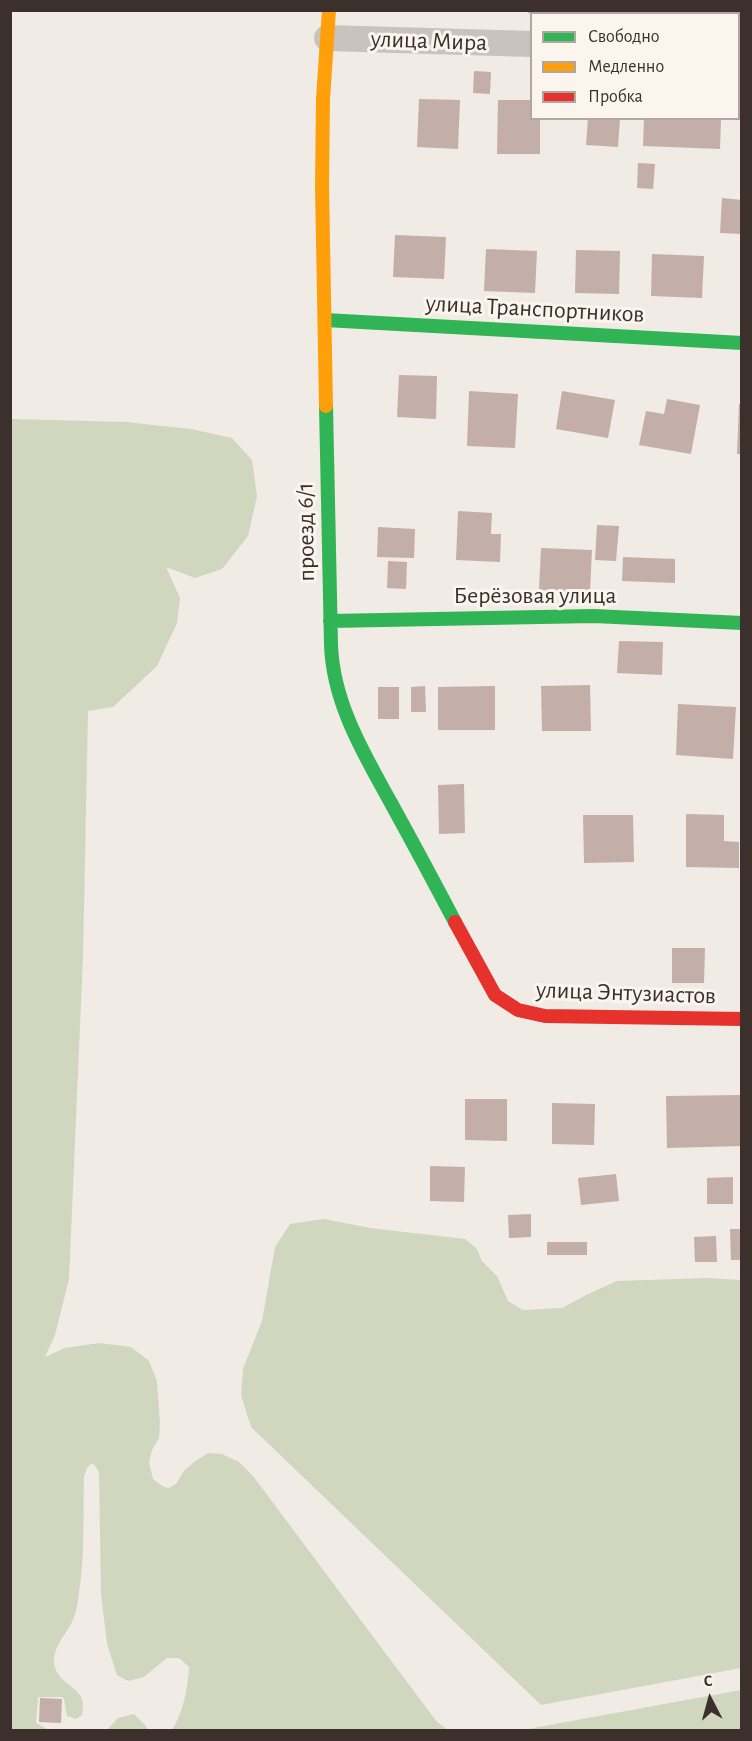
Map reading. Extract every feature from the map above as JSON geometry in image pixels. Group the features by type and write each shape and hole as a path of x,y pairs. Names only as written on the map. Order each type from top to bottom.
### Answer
{"street":[{"name":"проезд 6/1","path":"329,10 323,99 322,186 330,621 333,668 339,692 355,733 495,995 509,1007"},
{"name":"улица Мира","path":"327,38 530,44"},
{"name":"улица Транспортников","path":"325,320 741,343"},
{"name":"Берёзовая улица","path":"330,621 594,616 741,623"},
{"name":"улица Энтузиастов","path":"509,1007 527,1014 546,1016 741,1019"}],"green space":[{"path":"11,419 125,422 191,429 232,438 252,460 257,496 248,536 222,569 195,578 166,567 180,598 177,623 157,666 113,707 88,711 83,957 69,1279 55,1335 45,1357 65,1348 99,1343 131,1347 149,1361 157,1381 160,1424 159,1438 152,1450 149,1462 153,1479 169,1488 176,1484 184,1471 194,1462 208,1453 222,1454 239,1462 253,1476 437,1722 448,1730 172,1730 184,1700 189,1667 179,1658 167,1658 144,1677 128,1681 117,1675 107,1644 101,1593 99,1472 93,1463 88,1466 84,1476 83,1549 77,1604 73,1620 54,1656 56,1670 81,1697 82,1715 76,1719 67,1716 62,1697 38,1697 36,1723 49,1730 11,1730"},
{"path":"324,1219 370,1228 465,1239 477,1249 482,1261 497,1276 508,1301 523,1310 562,1308 617,1281 708,1278 741,1280 741,1668 541,1705 251,1427 241,1395 243,1369 262,1321 275,1247 290,1224"},
{"path":"741,1690 741,1730 522,1730"},
{"path":"134,1714 148,1730 107,1730 118,1718"}],"building":[{"path":"528,10 548,10 548,12 528,13"},
{"path":"645,10 695,10 695,12 645,12"},
{"path":"474,71 491,72 490,94 473,93"},
{"path":"419,99 460,100 458,149 417,147"},
{"path":"498,100 530,100 530,120 540,120 540,154 497,154"},
{"path":"588,120 620,120 618,147 586,145"},
{"path":"644,120 721,120 720,149 643,146"},
{"path":"638,163 655,164 653,189 637,188"},
{"path":"722,198 742,200 742,234 720,233"},
{"path":"395,235 446,237 444,279 393,277"},
{"path":"486,249 537,251 535,293 484,291"},
{"path":"576,250 620,251 619,294 575,293"},
{"path":"652,254 704,256 702,298 651,296"},
{"path":"399,375 437,376 436,419 397,417"},
{"path":"469,391 518,394 515,448 467,446"},
{"path":"562,391 615,400 608,438 556,429"},
{"path":"667,399 700,405 691,454 639,445 646,411 664,414"},
{"path":"739,404 742,404 742,454 737,454"},
{"path":"458,511 492,513 491,534 501,534 500,562 456,560"},
{"path":"597,525 619,526 616,561 595,560"},
{"path":"378,527 415,529 414,558 377,557"},
{"path":"541,548 592,550 590,592 539,590"},
{"path":"623,557 675,559 675,583 622,581"},
{"path":"388,561 407,562 406,589 387,588"},
{"path":"619,641 663,642 662,675 617,673"},
{"path":"590,685 591,731 542,731 541,686"},
{"path":"425,686 426,712 411,712 411,687"},
{"path":"495,686 495,730 438,730 438,687"},
{"path":"378,687 399,687 399,719 378,719"},
{"path":"678,704 736,707 733,759 676,755"},
{"path":"464,784 465,833 439,834 438,785"},
{"path":"686,814 724,815 724,841 739,842 739,868 686,867"},
{"path":"583,815 633,815 634,862 584,863"},
{"path":"672,948 705,948 704,983 672,983"},
{"path":"742,1095 742,1146 667,1148 666,1096"},
{"path":"465,1099 507,1099 507,1141 465,1140"},
{"path":"552,1103 595,1104 594,1145 552,1144"},
{"path":"430,1166 465,1167 464,1202 430,1201"},
{"path":"616,1174 619,1201 581,1205 578,1178"},
{"path":"733,1177 733,1204 707,1204 707,1178"},
{"path":"531,1214 531,1237 509,1238 508,1215"},
{"path":"730,1229 742,1229 742,1260 731,1260"},
{"path":"716,1236 717,1262 695,1262 694,1237"},
{"path":"547,1242 587,1242 587,1255 547,1255"},
{"path":"40,1698 62,1699 61,1723 39,1722"}],"traffic: fast":[{"path":"325,320 742,343"},
{"path":"326,406 331,645 337,687 361,747 455,922"},
{"path":"330,621 594,616 742,623"}],"traffic: slow":[{"path":"326,406 322,186 323,99 329,10"}],"traffic: jam":[{"path":"455,922 495,995 518,1010 545,1016 742,1019"}]}
